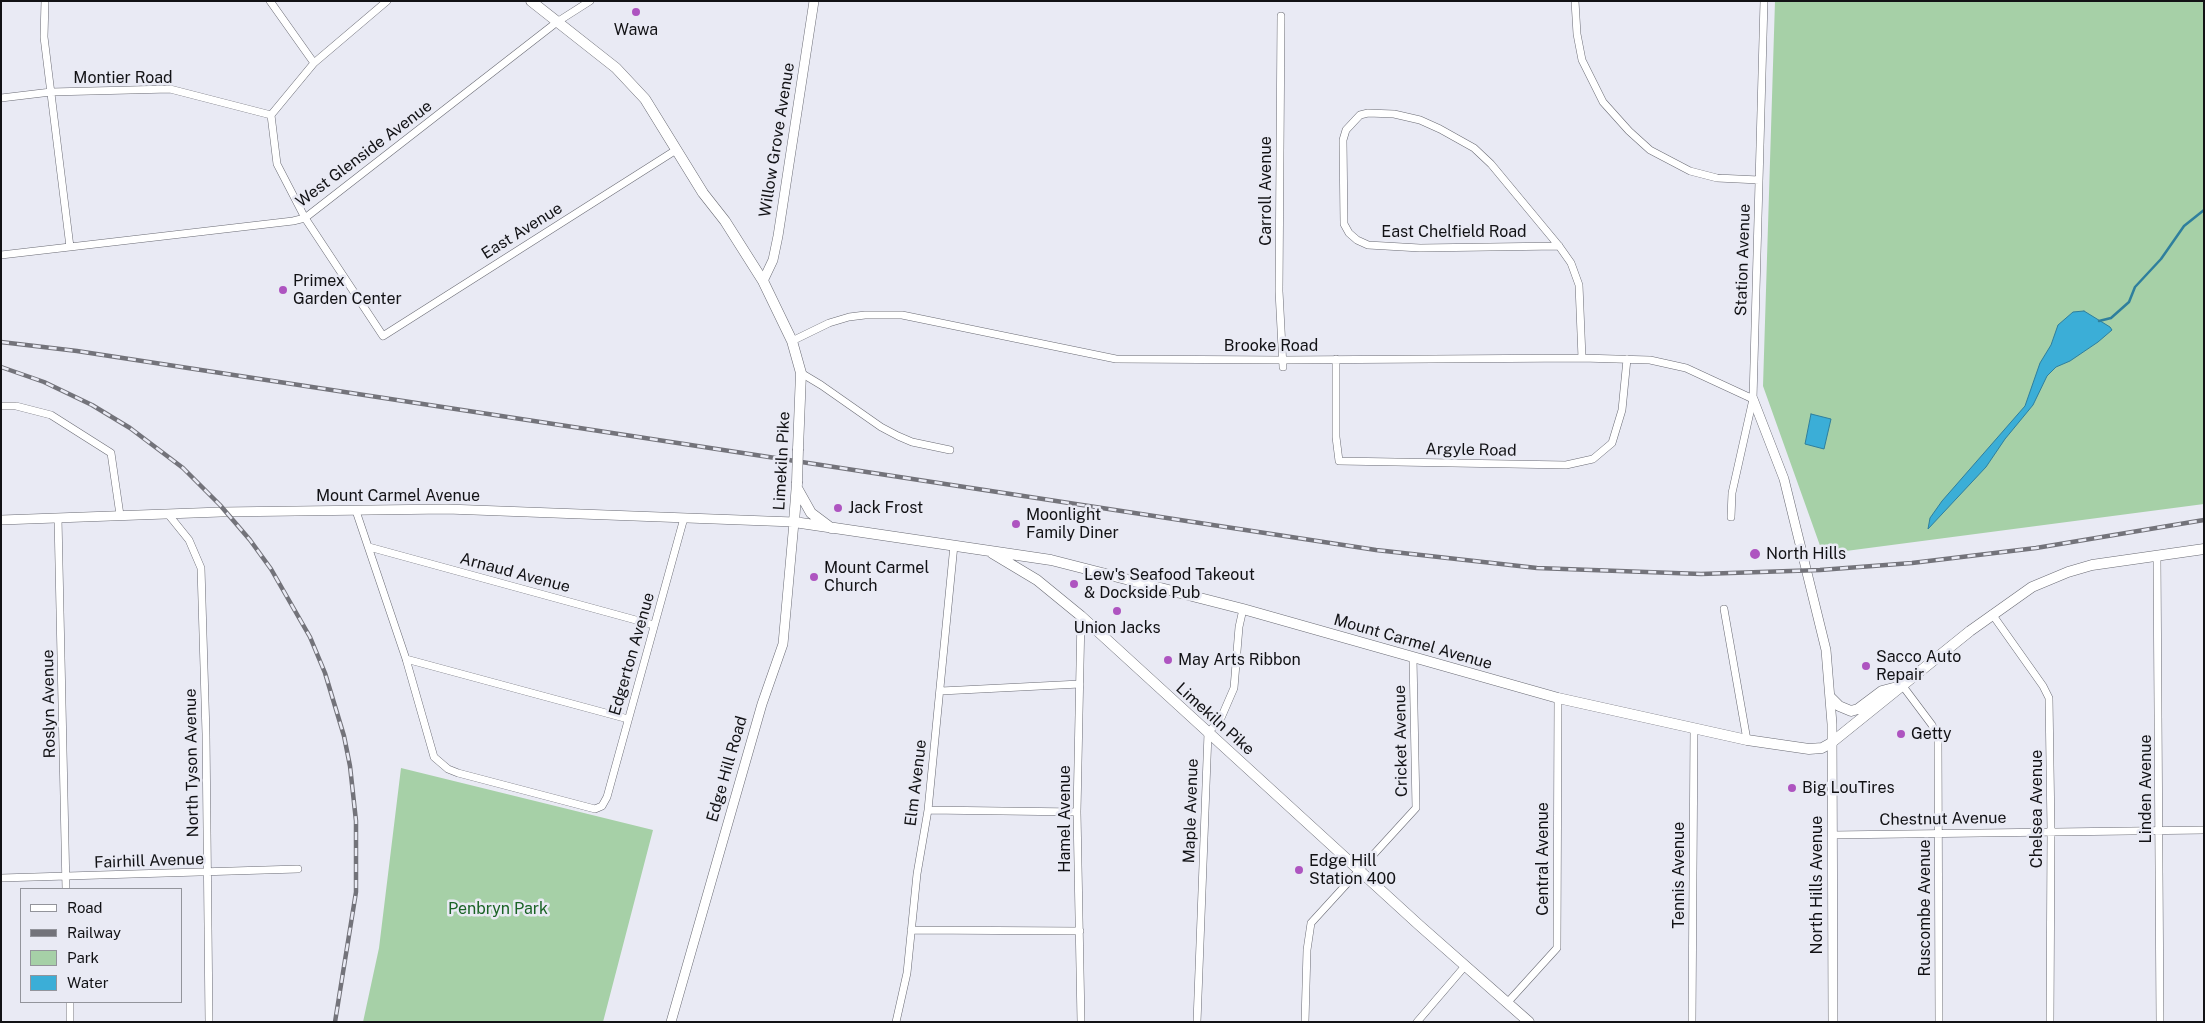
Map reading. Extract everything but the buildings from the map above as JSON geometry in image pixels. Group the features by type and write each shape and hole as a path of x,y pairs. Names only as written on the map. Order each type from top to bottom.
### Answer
{"main road":[{"name":"Limekiln Pike","path":"531,1 616,68 646,99 703,193 725,221 763,281 792,341 801,373 794,522 988,550 1037,580 1081,616 1529,1022"},
{"path":"796,485 811,513 832,528"},
{"path":"1831,743 1992,614 2032,587 2068,572 2092,565 2204,549"},
{"name":"Mount Carmel Avenue","path":"988,550 1051,560 1243,610 1558,698 1746,740 1809,749 1822,748 1831,743"},
{"path":"1831,698 1839,706 1851,712 1882,691 1902,685"}],"street":[{"path":"45,1 44,37 70,247"},
{"path":"270,1 314,63"},
{"path":"305,218 277,164 271,115 314,63 387,1"},
{"name":"West Glenside Avenue","path":"1,255 293,221 305,218 557,22 590,1"},
{"name":"Willow Grove Avenue","path":"763,281 773,260 778,236 814,1"},
{"path":"1574,1 1582,60 1604,102 1629,131 1650,150 1690,171 1717,178 1759,180"},
{"name":"Station Avenue","path":"1731,517 1732,493 1753,399 1764,1"},
{"name":"Carroll Avenue","path":"1280,16 1279,291 1283,364"},
{"name":"Montier Road","path":"1,98 51,92 170,89 271,115"},
{"name":"East Chelfield Road","path":"1368,113 1394,114 1427,123 1474,148 1499,172 1559,246 1420,248 1368,246 1349,233 1344,224 1343,140 1346,130 1360,116 1368,113"},
{"name":"East Avenue","path":"305,218 383,336 676,150"},
{"path":"1559,246 1571,263 1579,284 1582,358"},
{"name":"Brooke Road","path":"792,341 829,323 849,317 884,314 911,317 1116,359 1283,364 1336,359 1582,358 1627,359 1669,363 1686,368 1753,399"},
{"name":"Argyle Road","path":"1336,359 1336,438 1339,461 1566,465 1593,459 1612,443 1622,410 1627,359"},
{"path":"801,373 898,436 912,442 950,450"},
{"name":"North Hills Avenue","path":"1753,399 1780,464 1795,516 1826,650 1831,698 1833,1022"},
{"path":"1,406 16,406 51,414 111,453 120,515"},
{"name":"Mount Carmel Avenue","path":"1,520 120,515 447,509 794,522"},
{"path":"356,511 406,659 628,719"},
{"name":"North Tyson Avenue","path":"168,514 189,540 201,568 208,873 209,1022"},
{"name":"Roslyn Avenue","path":"58,518 66,888"},
{"name":"Edgerton Avenue","path":"406,659 430,750 440,763 458,773 587,808 595,809 602,806 607,797 684,518"},
{"name":"Edge Hill Road","path":"671,1022 756,721 783,644 794,522"},
{"name":"Elm Avenue","path":"896,1022 907,972 917,874 928,810 954,546"},
{"name":"Arnaud Avenue","path":"369,547 654,625"},
{"name":"Linden Avenue","path":"2157,557 2160,1022"},
{"path":"1724,609 1746,740"},
{"path":"1208,733 1222,718 1234,688 1239,627 1243,610"},
{"name":"Chelsea Avenue","path":"1992,614 2043,686 2049,698 2051,831 2050,1022"},
{"name":"Hamel Avenue","path":"1081,616 1077,812 1081,1022"},
{"name":"Cricket Avenue","path":"1304,1022 1308,928 1314,918 1416,808 1413,658"},
{"path":"941,691 1080,684"},
{"name":"Ruscombe Avenue","path":"1902,685 1932,725 1938,739 1939,1022"},
{"name":"Central Avenue","path":"1508,1002 1557,948 1558,698"},
{"name":"Tennis Avenue","path":"1692,1022 1694,728"},
{"name":"Maple Avenue","path":"1197,1022 1208,733"},
{"path":"928,810 1077,812"},
{"name":"Chestnut Avenue","path":"1832,835 2204,830"},
{"name":"Fairhill Avenue","path":"1,878 298,869"},
{"path":"911,930 1080,931"},
{"path":"1416,1022 1465,966"},
{"path":"70,1003 70,1022"}],"green space":[{"path":"1775,1 2204,1 2204,504 1823,554 1763,386"},
{"name":"Penbryn Park","path":"401,768 653,830 603,1022 363,1022 379,948"}],"water":[{"path":"2084,311 2112,330 2070,361 2056,367 2047,376 2033,405 2005,439 1986,467 1928,529 1930,518 1942,501 2025,406 2040,363 2051,345 2058,325 2073,312"},
{"path":"1811,414 1831,419 1824,449 1805,444"}],"waterway":[{"path":"2099,321 2111,318 2129,302 2135,287 2161,259 2184,226 2204,210"}],"railway":[{"path":"1,342 77,351 1376,550 1537,568 1701,574 1820,570 1912,563 2036,548 2204,520"},
{"path":"1,367 44,382 92,405 130,428 183,468 220,505 250,540 271,569 310,637 325,673 344,736 350,766 356,821 356,892 335,1022"}],"place":[{"name":"Wawa","path":"636,12"},
{"name":"Primex Garden Center","path":"283,290"},
{"name":"Jack Frost","path":"838,508"},
{"name":"Moonlight Family Diner","path":"1016,524"},
{"name":"North Hills","path":"1755,554"},
{"name":"Mount Carmel Church","path":"814,577"},
{"name":"Lew's Seafood Takeout & Dockside Pub","path":"1074,584"},
{"name":"Union Jacks","path":"1117,611"},
{"name":"May Arts Ribbon","path":"1168,660"},
{"name":"Sacco Auto Repair","path":"1866,666"},
{"name":"Getty","path":"1901,734"},
{"name":"Big LouTires","path":"1792,788"},
{"name":"Edge Hill Station 400","path":"1299,870"}]}
